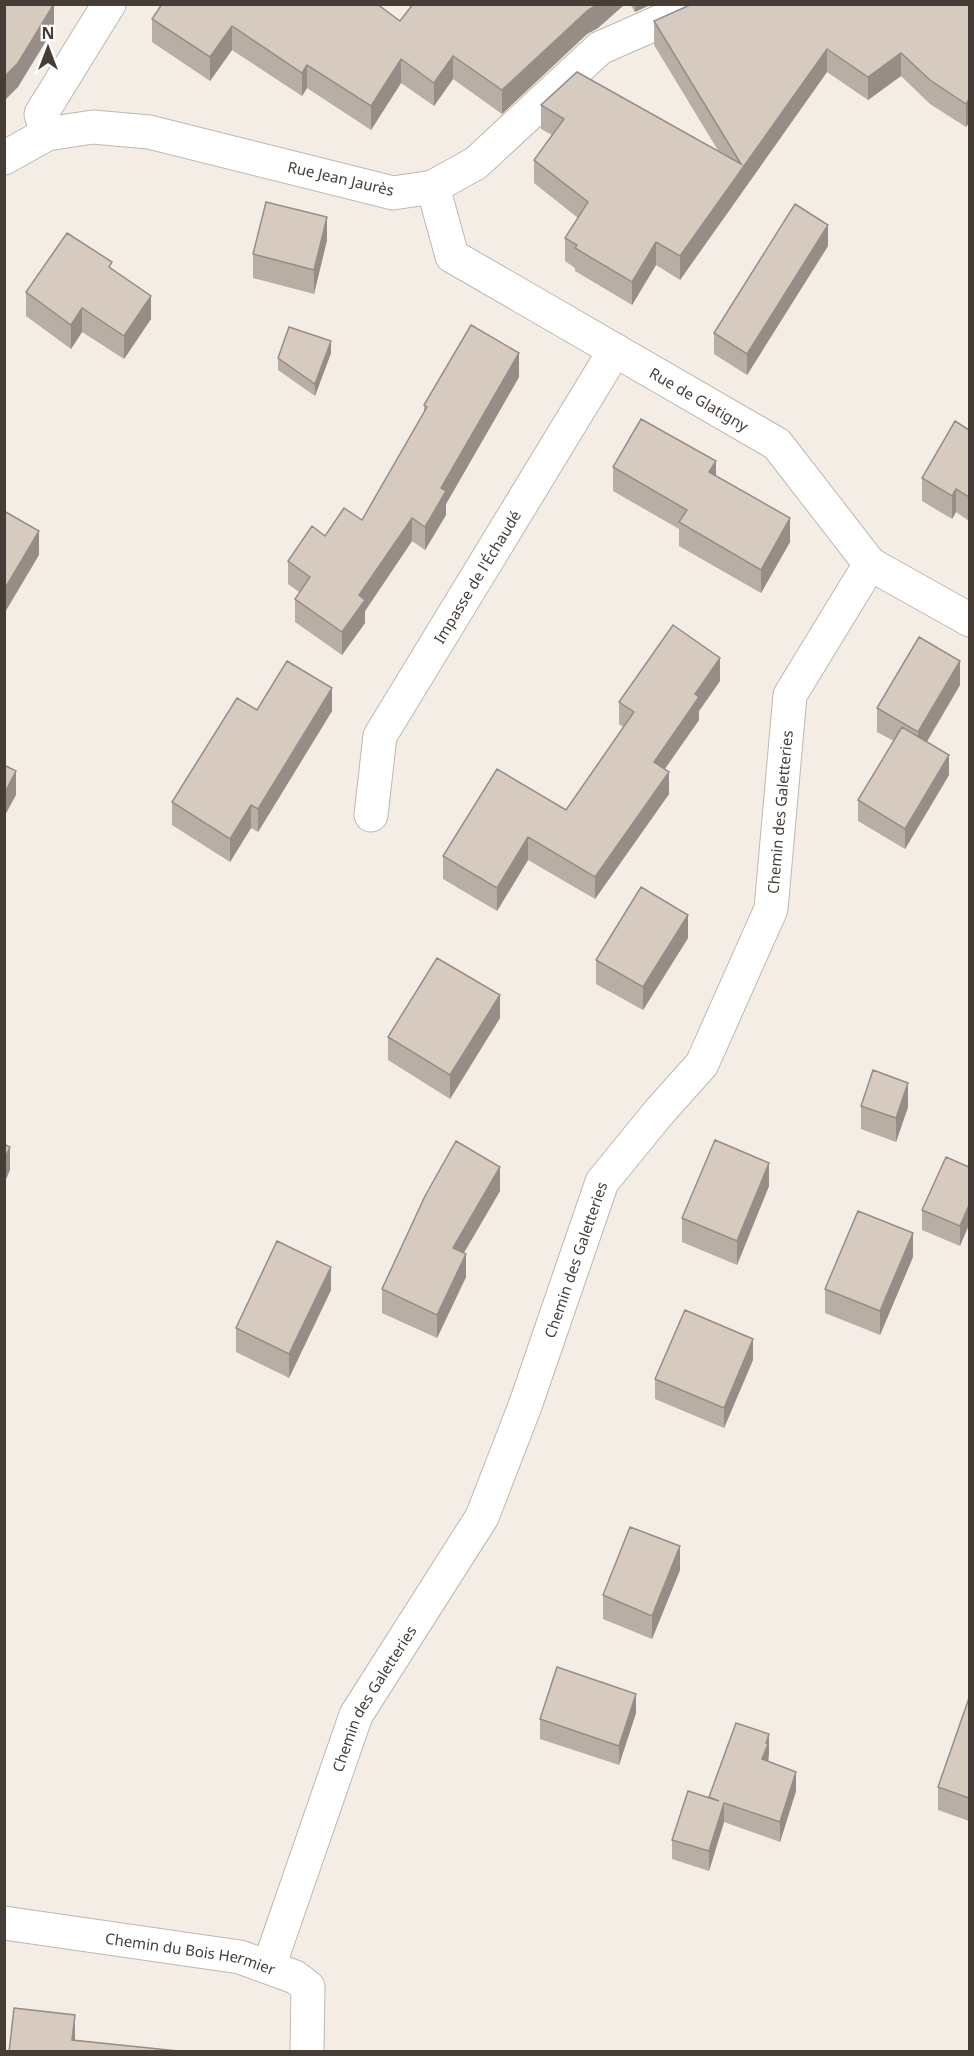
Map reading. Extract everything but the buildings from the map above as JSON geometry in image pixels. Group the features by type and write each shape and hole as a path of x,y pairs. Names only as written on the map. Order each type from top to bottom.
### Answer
{"street":[{"path":"47,134 41,114 109,4"},
{"name":"Rue Jean Jaurès","path":"4,158 47,134 93,127 149,132 393,193 433,187 476,164 600,48 700,4"},
{"name":"Rue de Glatigny","path":"433,187 452,256 777,444 870,564 969,620"},
{"name":"Impasse de l'Échaudé","path":"371,815 380,736 615,350"},
{"name":"Chemin des Galetteries","path":"269,1966 356,1715 482,1517 525,1406 602,1182 702,1064 771,909 790,695 870,564"},
{"name":"Chemin du Bois Hermier","path":"4,1923 240,1957 295,1977 308,1987 308,2052"}]}
